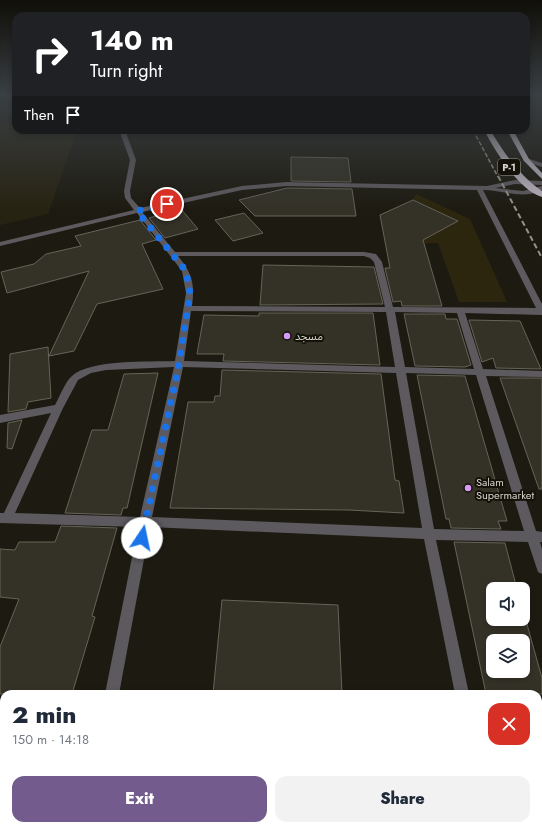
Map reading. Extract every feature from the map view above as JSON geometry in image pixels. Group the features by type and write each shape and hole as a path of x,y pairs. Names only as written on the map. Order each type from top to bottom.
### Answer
{"highway":[{"name":"P-1","path":"489,134 506,163 523,181 540,192"},
{"name":"P-1","path":"512,134 526,160 542,177"}],"street":[{"path":"113,690 145,522 179,364 189,308 189,283 186,271 128,198 127,191 133,160 123,134"},
{"path":"526,160 542,165"},
{"path":"488,188 501,183 523,181 542,183"},
{"path":"0,244 137,211 261,185 286,184 488,188 506,192 540,192"},
{"path":"189,308 542,312 479,188"},
{"path":"174,254 364,254 373,256 378,262 390,310 428,534 461,690"},
{"path":"460,310 480,373 537,537 542,568"},
{"path":"537,537 4,518 58,408 75,378 89,370 106,367 179,364 542,374"},
{"path":"0,419 58,408"}],"shaded area":[{"path":"0,133 76,134 48,214 0,225"},
{"path":"416,194 470,219 507,302 459,302 438,243 424,243 422,237 458,220 413,200"}],"building":[{"path":"291,157 348,158 351,182 291,181"},
{"path":"287,188 352,189 356,216 255,216 239,200"},
{"path":"413,200 458,221 423,240 442,306 402,306 401,301 393,302 385,268 390,268 380,215"},
{"path":"181,209 198,229 165,238 149,218"},
{"path":"244,213 263,233 233,241 215,220"},
{"path":"140,220 156,240 142,244 163,289 97,304 74,351 49,356 89,271 7,293 1,272 34,264 46,254 81,246 75,236"},
{"path":"263,265 374,267 383,304 260,305"},
{"name":"مسجد","path":"259,313 373,313 380,365 223,361 224,354 197,354 204,315 259,316"},
{"path":"404,314 445,314 446,319 457,319 471,365 465,367 415,366"},
{"path":"469,320 520,321 541,369 496,368 493,358 482,362"},
{"path":"48,347 51,398 28,402 26,409 8,412 10,354"},
{"path":"222,370 381,374 395,480 399,481 404,513 349,510 170,508 188,402 214,402 215,396 220,396"},
{"path":"158,373 127,508 123,508 121,515 65,513 92,430 108,430 124,374"},
{"path":"417,375 465,376 507,521 498,521 501,529 451,528 449,519 446,519"},
{"path":"500,378 542,378 542,489 539,489"},
{"path":"22,420 12,449 7,448 8,423"},
{"path":"61,526 117,528 92,616 95,617 73,690 0,690 0,647 19,599 0,597 0,549 15,550 19,542 55,542"},
{"path":"454,542 505,543 515,582 486,582 486,626 527,626 530,634 486,634 486,678 530,678 530,635 542,678 542,690 485,690"},
{"path":"222,600 338,605 342,690 213,690"}],"railway":[{"path":"475,134 498,177"},
{"path":"498,176 542,258"}],"place":[{"name":"مسجد","path":"287,336"},
{"name":"Salam Supermarket","path":"468,488"}],"route":[{"path":"142,538 179,364 189,308 190,293 186,271 174,254 137,211 167,204"}]}
